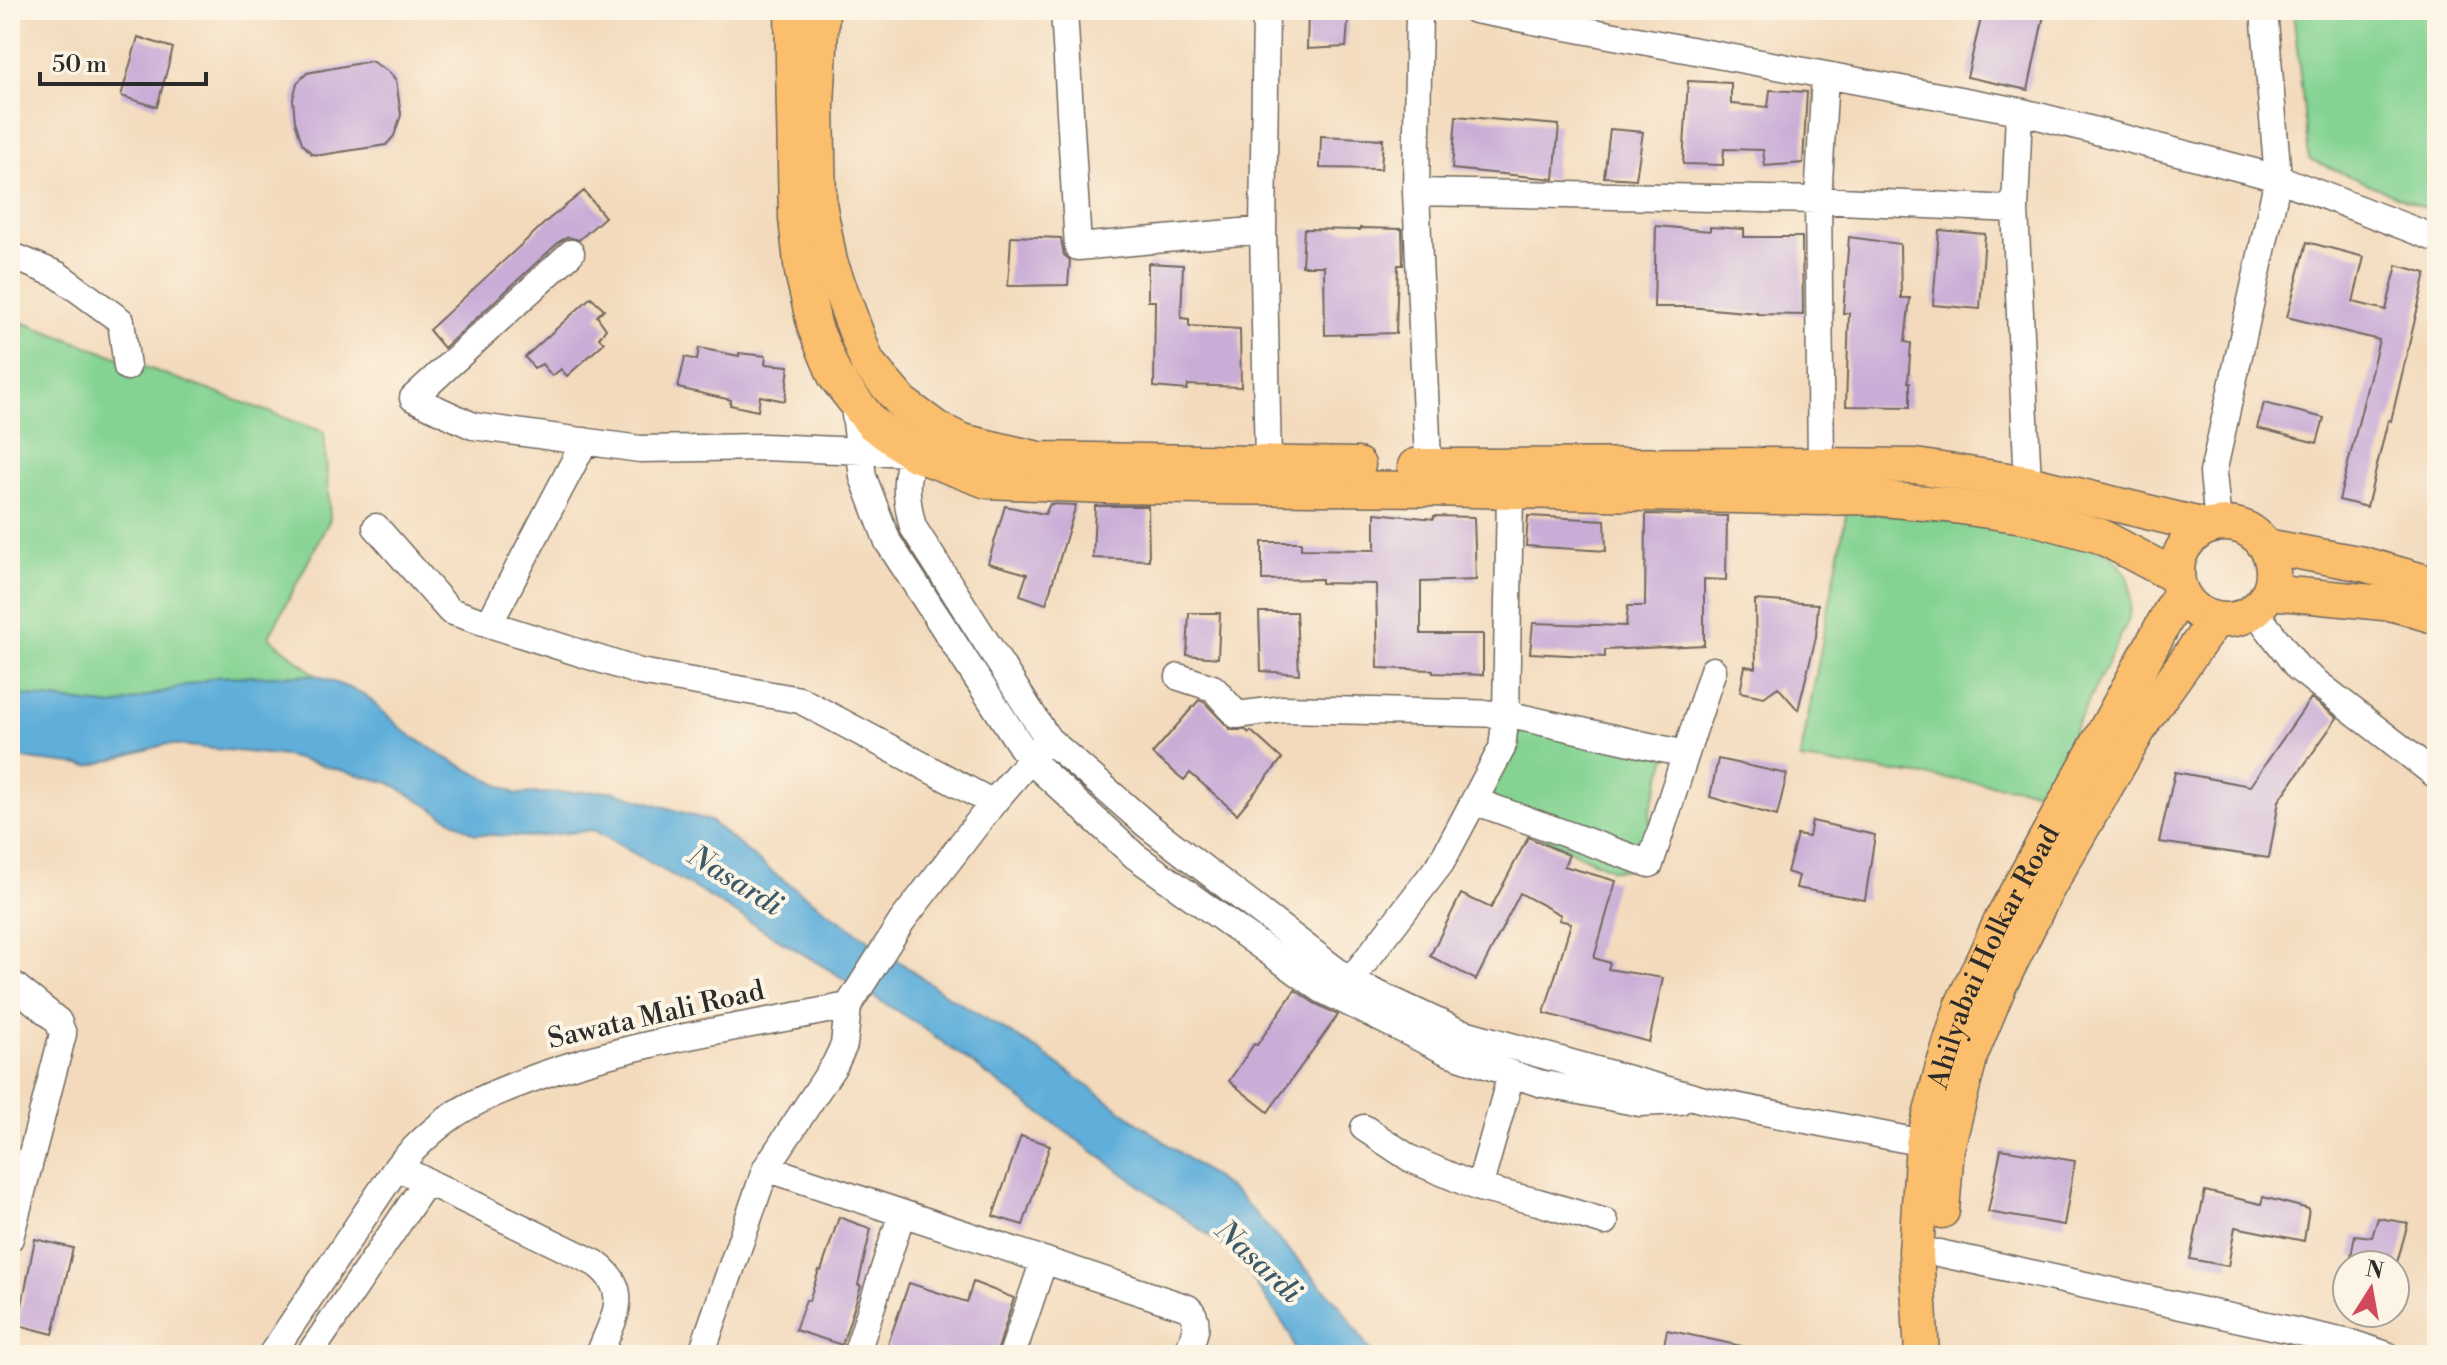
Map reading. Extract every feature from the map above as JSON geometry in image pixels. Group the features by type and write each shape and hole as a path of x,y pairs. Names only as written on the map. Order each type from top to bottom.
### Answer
{"main road":[{"path":"792,10 796,219 802,272 815,328 835,376 872,423 913,453 987,481 1104,486 1821,465 1915,466 2028,483 2214,525 2232,524 2245,528 2266,546 2272,560 2273,577 2262,601 2245,616 2216,619 2203,615 2190,605 2179,584 2178,560 2184,546 2195,534 2214,525"},
{"path":"822,10 817,105 819,203 830,262 867,362 902,403 936,428 962,441 1039,459 1268,462 1428,478 1510,493 1862,497 1947,505 2030,517 2100,536 2179,584"},
{"path":"2266,546 2363,564 2437,585"},
{"name":"Ahilyabai Holkar Road","path":"1922,1355 1942,1070 1963,1003 2002,919 2179,584"},
{"path":"2262,601 2394,604 2437,617"},
{"name":"Ahilyabai Holkar Road","path":"1935,1145 2000,984 2047,889 2146,717 2216,619"},
{"name":"Ahilyabai Holkar Road","path":"1927,1253 1943,1355"}],"street":[{"path":"1064,10 1078,247 1263,230"},
{"path":"1266,10 1263,230 1268,462"},
{"path":"1419,10 1416,192 1428,478"},
{"path":"1475,10 2019,111 2278,178 2437,239"},
{"path":"2214,525 2213,473 2278,178 2264,10"},
{"path":"1821,465 1818,200 1825,75"},
{"path":"2019,111 2015,209 2028,483"},
{"path":"1416,192 1818,200 2015,209"},
{"path":"571,253 413,398 473,426 640,449 763,447 913,453"},
{"path":"10,255 58,275 121,321 127,367"},
{"path":"853,399 863,477 888,542 1030,760 1135,856 1342,989 1450,1053 1511,1075 1640,1103 1704,1100"},
{"path":"936,428 913,453 905,494 913,527 1048,739 1342,989 1457,1031 1704,1100 1935,1145"},
{"path":"489,624 585,441"},
{"path":"1342,989 1441,863 1502,748 1506,714 1510,493"},
{"path":"376,527 450,611 640,672 800,700 993,803"},
{"path":"2262,601 2298,668 2437,776"},
{"path":"1474,801 1650,864 1713,670"},
{"path":"1179,677 1213,688 1237,715 1283,709 1506,714 1685,754"},
{"path":"701,1355 766,1168 835,1064 844,1045 848,1006 902,921 993,803 1048,739"},
{"path":"10,982 58,1021 63,1034 10,1238"},
{"name":"Sawata Mali Road","path":"271,1355 397,1167 452,1116 508,1088 576,1063 644,1046 848,1006"},
{"path":"1479,1188 1511,1075"},
{"path":"1364,1128 1411,1159 1479,1188 1605,1222"},
{"path":"397,1167 595,1263 607,1272 615,1282 618,1295 616,1310 599,1355"},
{"path":"766,1168 1188,1308 1196,1317 1196,1325 1187,1355"},
{"path":"309,1355 427,1181"},
{"path":"856,1355 902,1213"},
{"path":"1927,1253 2354,1344 2387,1355"},
{"path":"1012,1355 1044,1260"}],"green space":[{"path":"2293,10 2437,10 2437,213 2309,159"},
{"path":"10,318 324,432 330,519 269,637 316,675 216,677 113,706 10,694"},
{"path":"1847,510 2031,533 2097,549 2120,565 2130,587 2128,621 2044,791 1800,760"},
{"path":"1524,722 1667,757 1650,810 1649,869 1613,870 1507,821 1489,789"}],"water":[{"name":"Nasardi","path":"316,675 364,694 404,731 446,758 516,794 612,791 710,821 772,872 945,994 1038,1050 1238,1195 1340,1306 1373,1355 1296,1355 1290,1334 1237,1256 912,1020 593,830 531,837 475,834 390,783 286,756 167,744 90,766 10,757 10,694 113,706 216,677"}],"building":[{"path":"1308,10 1349,10 1346,47 1307,49"},
{"path":"1983,10 2045,10 2028,90 1967,77"},
{"path":"138,37 173,48 157,107 121,96"},
{"path":"371,61 396,80 401,115 394,136 386,145 312,154 302,143 295,121 293,99 297,83 307,73"},
{"path":"1688,81 1731,83 1731,104 1768,107 1770,90 1807,92 1803,163 1765,166 1763,150 1724,149 1723,165 1683,164"},
{"path":"1456,116 1559,125 1554,179 1452,169"},
{"path":"1610,129 1643,132 1636,179 1604,177"},
{"path":"1321,136 1383,139 1381,169 1320,168"},
{"path":"584,191 605,217 579,240 568,237 560,241 444,348 429,330 549,219"},
{"path":"1656,226 1710,231 1710,227 1744,229 1744,237 1802,237 1803,315 1654,307"},
{"path":"1304,229 1402,229 1403,265 1398,265 1396,333 1325,335 1324,266 1302,266"},
{"path":"1939,230 1985,234 1980,309 1933,305"},
{"path":"1011,236 1061,238 1064,255 1070,260 1068,285 1008,286"},
{"path":"1849,237 1900,244 1901,298 1910,298 1905,342 1911,343 1910,407 1846,406 1849,313 1843,313"},
{"path":"2307,242 2364,257 2353,302 2386,310 2397,265 2426,273 2367,507 2339,500 2379,340 2287,317"},
{"path":"1148,263 1183,265 1181,318 1189,319 1189,326 1240,329 1241,387 1188,385 1187,390 1154,387 1155,301 1148,301"},
{"path":"591,297 604,309 597,316 606,329 599,338 604,343 567,376 561,369 552,376 542,364 534,368 525,357"},
{"path":"699,348 739,356 739,353 766,356 765,364 789,366 785,401 760,396 758,411 730,405 731,400 678,388 685,357 697,360"},
{"path":"2264,403 2324,418 2317,443 2257,428"},
{"path":"1050,504 1076,505 1046,604 1020,595 1027,574 988,563 1005,506 1045,514"},
{"path":"1095,506 1148,506 1149,560 1093,558"},
{"path":"1375,513 1434,519 1434,516 1474,517 1476,580 1421,582 1421,634 1483,634 1483,675 1378,668 1376,584 1321,583 1321,579 1262,580 1262,542 1301,542 1301,549 1375,550"},
{"path":"1646,514 1727,516 1726,580 1704,579 1704,645 1605,650 1605,657 1530,653 1533,623 1626,626 1628,606 1645,606"},
{"path":"1528,516 1605,520 1606,551 1526,546"},
{"path":"1755,600 1818,604 1816,637 1798,710 1778,687 1764,697 1740,692 1745,666 1756,668"},
{"path":"1259,612 1296,612 1299,674 1261,671"},
{"path":"1189,613 1220,613 1218,658 1187,655"},
{"path":"2311,698 2337,718 2279,801 2269,858 2159,842 2175,772 2250,786"},
{"path":"1199,700 1231,730 1251,731 1282,759 1237,814 1190,773 1184,780 1152,754"},
{"path":"1718,759 1787,774 1777,816 1710,797"},
{"path":"1812,821 1875,835 1865,900 1796,888 1799,876 1787,872 1797,835 1809,837"},
{"path":"1528,837 1569,855 1564,866 1616,881 1594,958 1610,963 1608,969 1663,978 1649,1042 1544,1013 1571,923 1559,920 1561,915 1520,893 1476,980 1430,956 1461,894 1491,908"},
{"path":"1295,990 1338,1015 1268,1112 1229,1081"},
{"path":"1021,1136 1050,1145 1023,1225 993,1216"},
{"path":"2001,1149 2075,1161 2064,1225 1988,1212"},
{"path":"2205,1191 2261,1204 2263,1197 2309,1209 2304,1241 2235,1227 2228,1266 2190,1259"},
{"path":"839,1217 871,1229 858,1285 861,1286 842,1345 795,1330 821,1271"},
{"path":"2378,1218 2408,1223 2401,1249 2352,1249 2355,1235 2372,1237"},
{"path":"35,1239 73,1248 53,1334 18,1325"},
{"path":"973,1282 1014,1298 996,1355 962,1355 944,1349 942,1355 913,1355 887,1347 909,1283 967,1302"},
{"path":"1667,1330 1746,1347 1745,1355 1662,1355"}]}
